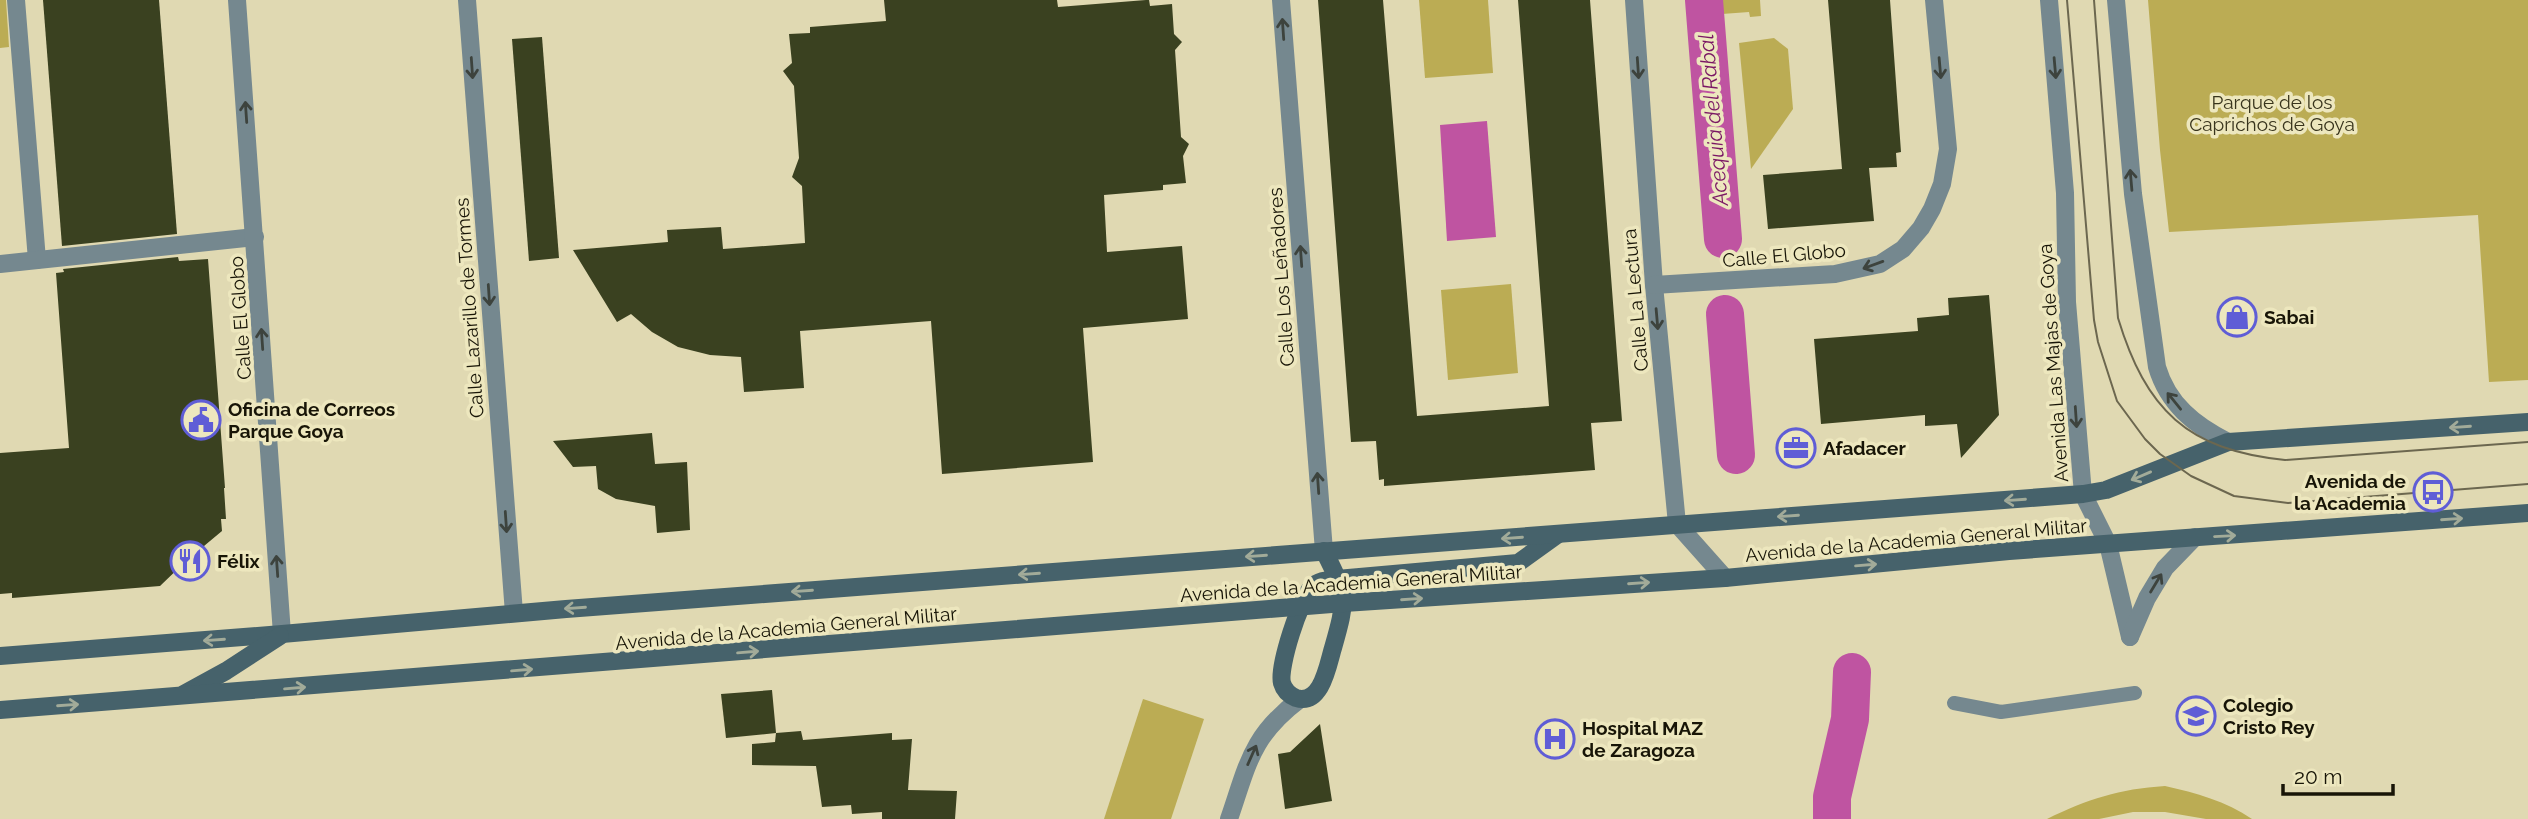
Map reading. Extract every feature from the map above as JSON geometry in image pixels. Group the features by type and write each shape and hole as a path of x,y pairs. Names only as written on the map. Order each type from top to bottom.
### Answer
{"main road":[{"name":"Avenida de la Academia General Militar","path":"0,656 514,613 2083,494 2106,490 2228,442 2528,422"},
{"name":"Avenida de la Academia General Militar","path":"0,710 1344,603 1725,578 2108,544 2528,513"},
{"path":"1324,551 1337,579 1344,603 1319,689 1309,698 1300,699 1287,692 1281,671 1300,607 1311,587 1326,580 1337,579 1517,563 1557,535"},
{"name":"Avenida de la Academia General Militar","path":"178,697 226,671 282,634"}],"street":[{"path":"16,0 37,260"},
{"name":"Calle El Globo","path":"237,0 282,634"},
{"name":"Calle Lazarillo de Tormes","path":"467,0 514,613"},
{"name":"Calle Los Leñadores","path":"1281,0 1324,551"},
{"name":"Calle La Lectura","path":"1634,0 1654,285 1677,524"},
{"name":"Calle El Globo","path":"1654,285 1835,275 1880,264 1903,249 1921,228 1932,209 1942,184 1948,149 1934,0"},
{"name":"Avenida Las Majas de Goya","path":"2049,0 2065,193 2067,302 2083,494 2108,544 2130,637 2147,598 2165,568 2195,537"},
{"path":"2116,0 2133,194 2157,367 2162,384 2172,401 2201,426 2228,442"},
{"path":"0,264 255,237"},
{"path":"1677,524 1725,578"},
{"path":"1230,819 1252,753 1265,730 1300,699"}],"lane":[{"path":"1954,703 2001,712 2135,693"}],"green space":[{"path":"0,0 6,0 9,47 0,48"},
{"path":"1419,0 1488,0 1493,73 1425,78"},
{"path":"1720,0 1760,0 1761,16 1750,17 1749,12 1722,14"},
{"name":"Parque de los Caprichos de Goya","path":"2148,0 2528,0 2528,380 2489,382 2478,215 2169,232"},
{"path":"1774,38 1788,49 1793,109 1751,169 1739,43"},
{"path":"1511,284 1518,373 1448,380 1441,290"},
{"path":"1143,699 1204,719 1171,819 1104,819"},
{"path":"2165,786 2210,798 2252,819 2206,819 2165,812 2133,812 2099,819 2047,819 2104,796"}],"shaded area":[{"path":"1487,121 1496,237 1447,241 1440,125"}],"building":[{"path":"43,0 159,0 177,234 62,246"},
{"path":"884,0 1057,0 1058,7 1146,0 1149,0 1150,6 1172,4 1174,34 1182,42 1175,50 1181,137 1189,144 1183,156 1186,183 1163,185 1163,190 1104,195 1107,252 1182,246 1188,319 1083,328 1093,462 942,474 931,321 800,331 804,388 744,392 741,357 710,355 678,347 652,332 631,314 617,322 573,250 668,242 667,230 721,227 723,249 805,243 802,186 792,177 799,158 794,86 783,71 792,63 789,34 810,33 810,27 886,21"},
{"path":"1318,0 1383,0 1417,416 1549,406 1518,0 1590,0 1622,421 1591,423 1595,470 1384,486 1384,479 1379,480 1376,441 1351,442"},
{"path":"1828,0 1890,0 1901,152 1896,153 1897,167 1869,168 1874,221 1768,229 1763,175 1842,169"},
{"path":"542,37 559,258 529,261 512,39"},
{"path":"178,257 179,261 208,259 225,488 226,519 221,519 222,531 160,586 12,598 12,593 0,594 0,453 69,448 56,273 64,272 63,269"},
{"path":"1989,295 1999,415 1961,458 1957,424 1925,426 1925,415 1821,424 1814,339 1918,331 1917,318 1949,315 1948,298"},
{"path":"652,433 655,464 687,462 690,530 657,533 655,506 616,499 598,489 596,466 573,467 553,441"},
{"path":"772,690 776,733 726,738 721,694"},
{"path":"1320,724 1332,801 1285,809 1278,754 1290,752"},
{"path":"801,731 803,740 892,733 892,740 912,739 908,790 957,791 955,819 882,819 882,812 852,814 851,805 822,807 816,766 752,765 752,744 775,742 776,733"}],"waterway":[{"name":"Acequia del Rabal","path":"1704,0 1723,239"},
{"name":"Acequia del Rabal","path":"1725,314 1736,455"},
{"name":"Acequia del Rabal","path":"1832,819 1832,797 1850,719 1852,672"}],"tram line":[{"path":"2067,0 2094,320 2098,342 2117,401 2145,439 2160,454 2191,476 2234,496 2288,503 2528,484"},
{"path":"2094,0 2118,318 2142,378 2157,401 2175,420 2196,435 2222,447 2285,460 2528,442"}],"place":[{"name":"Sabai","path":"2237,317"},
{"name":"Oficina de Correos Parque Goya","path":"201,420"},
{"name":"Afadacer","path":"1796,448"},
{"name":"Avenida de la Academia","path":"2433,492"},
{"name":"Félix","path":"190,561"},
{"name":"Colegio Cristo Rey","path":"2196,716"},
{"name":"Hospital MAZ de Zaragoza","path":"1555,739"}]}
